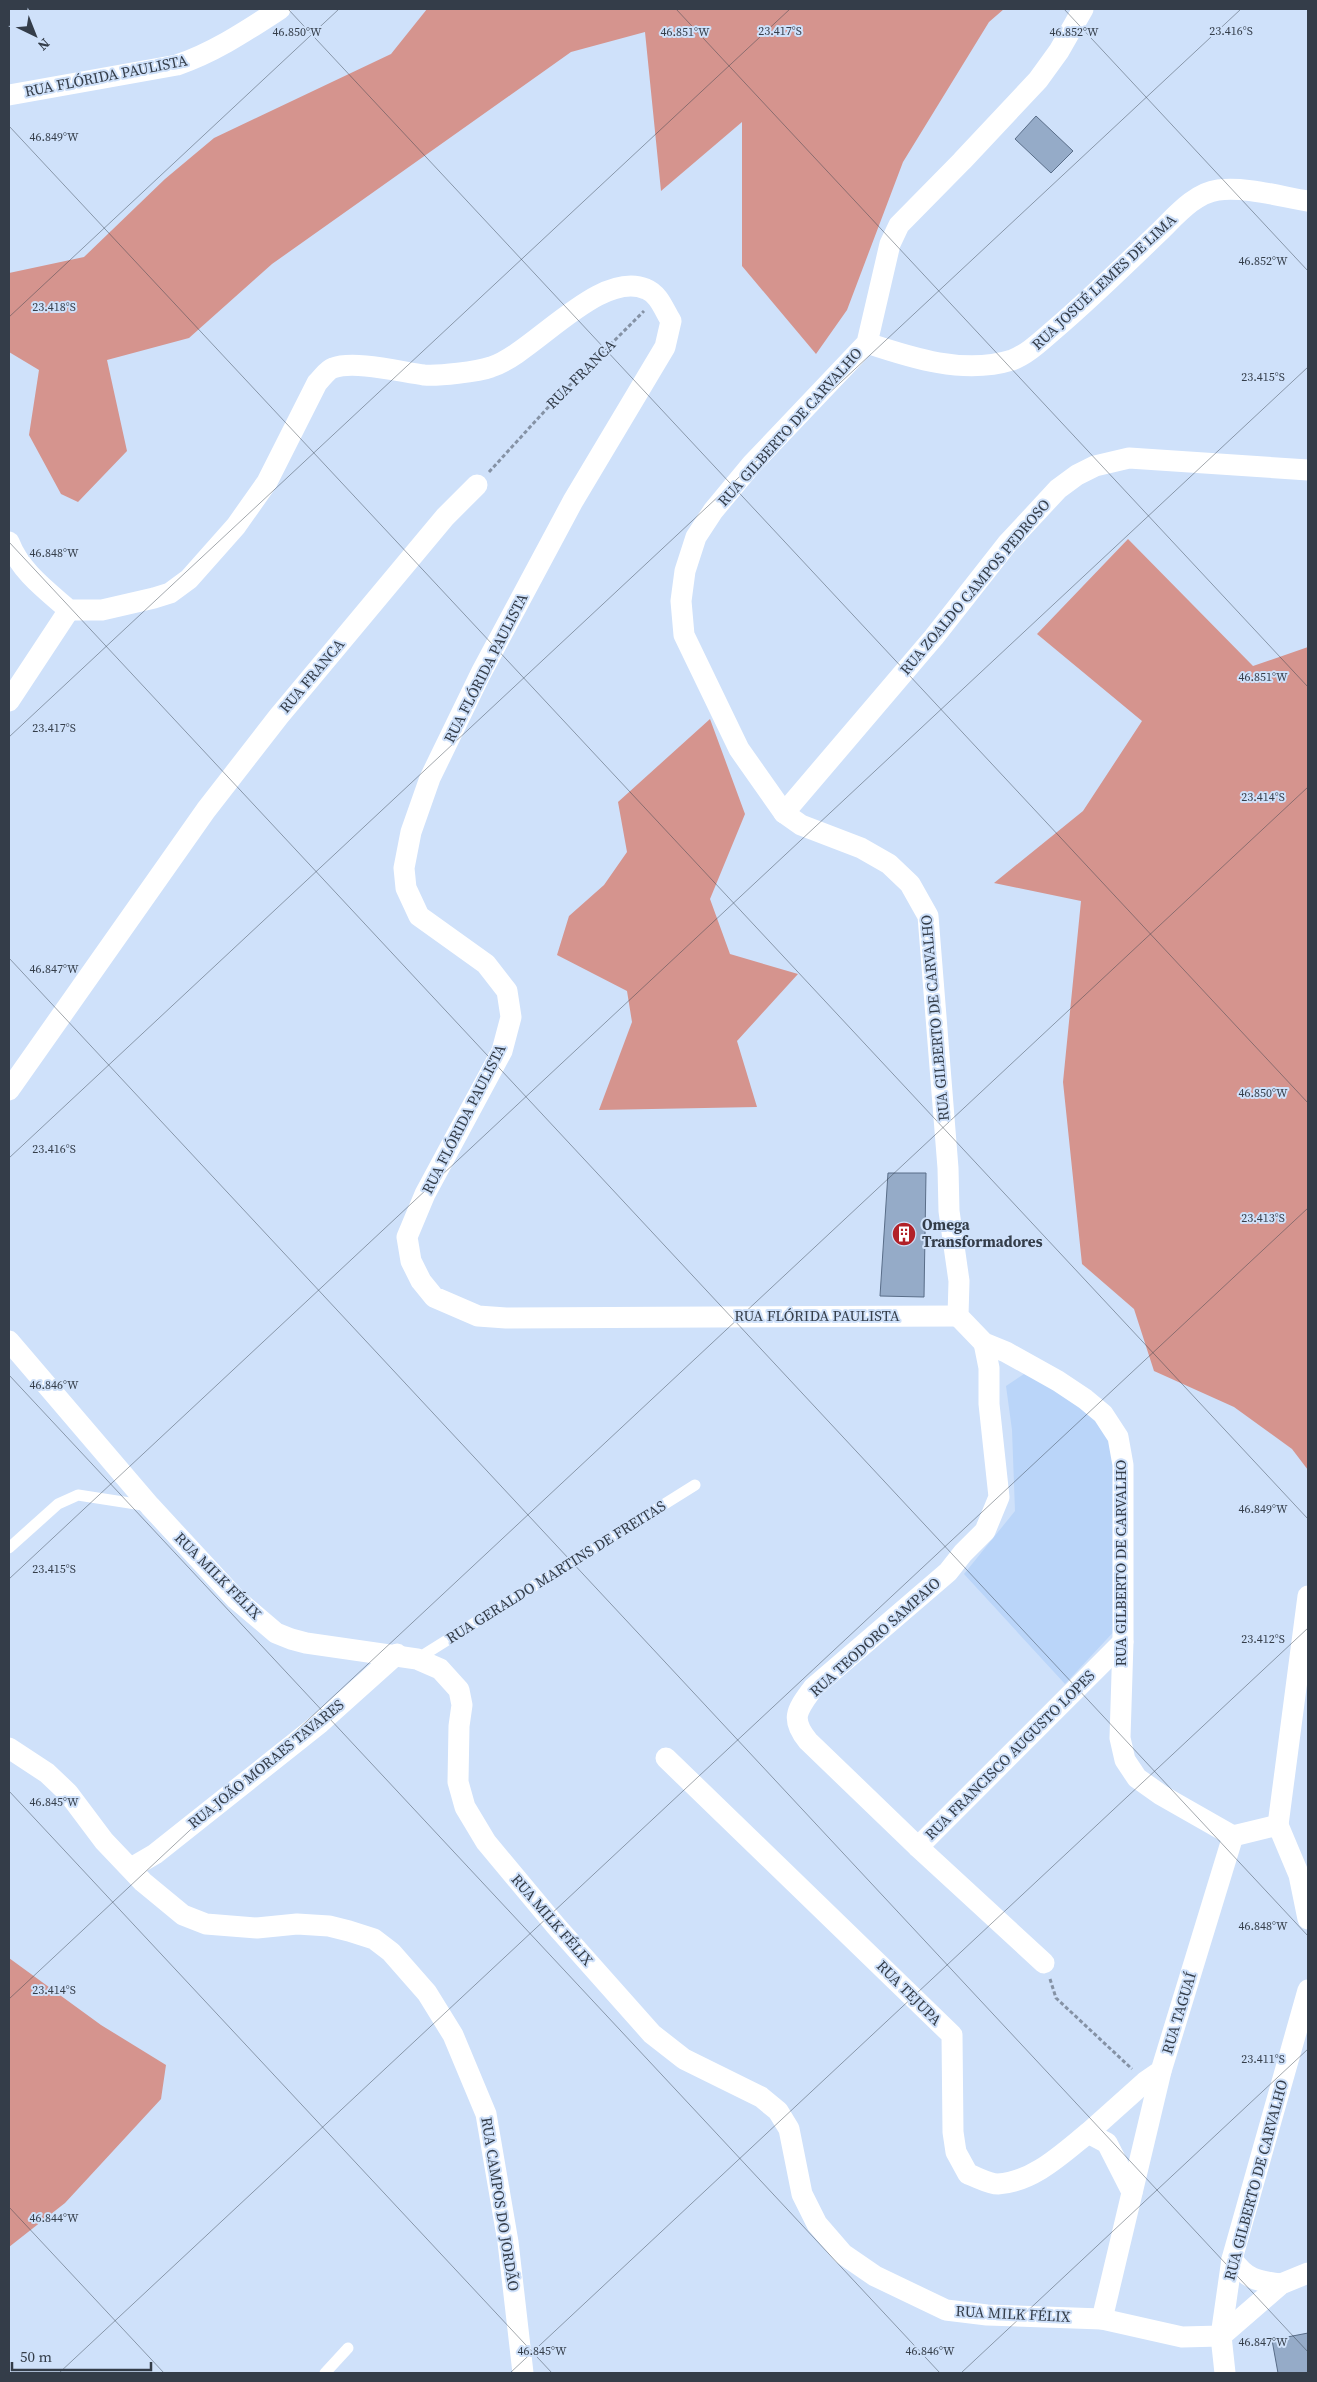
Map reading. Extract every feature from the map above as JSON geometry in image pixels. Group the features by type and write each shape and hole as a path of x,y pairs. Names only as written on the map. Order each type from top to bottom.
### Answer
{"street":[{"name":"RUA FLÓRIDA PAULISTA","path":"9,95 176,65 202,56 226,44 280,9"},
{"name":"RUA GILBERTO DE CARVALHO","path":"1083,9 1059,51 1038,80 899,225 890,244 867,343 752,464 713,512 696,536 685,571 681,601 684,635 739,749 784,813 802,824 861,848 889,864 910,884 928,916 948,1168 949,1211 959,1281 958,1316 984,1343 1006,1352 1085,1398 1103,1414 1118,1437 1123,1465 1123,1642 1120,1738 1125,1760 1137,1778 1161,1795 1233,1836"},
{"name":"RUA JOSUÉ LEMES DE LIMA","path":"867,343 930,362 987,364 1012,360 1030,350 1075,312 1179,212 1205,194 1218,190 1232,189 1308,201"},
{"path":"9,542 16,559 41,586 69,610 102,610 170,593 189,579 236,526 267,482 317,383 334,367 348,366 425,375 444,375 492,367 514,355 566,316 599,295 612,290 631,287 646,288 657,297"},
{"name":"RUA FLÓRIDA PAULISTA","path":"657,297 671,321 665,347 574,501 486,664 430,778 411,832 404,868 410,901 418,916 486,964 507,991 511,1017 502,1051 425,1194 407,1237 411,1261 421,1281 434,1297 478,1316 506,1318 958,1316"},
{"name":"RUA ZOALDO CAMPOS PEDROSO","path":"784,813 934,637 1007,544 1058,489 1076,475 1095,466 1129,458 1308,470"},
{"name":"RUA FRANCA","path":"9,1090 206,810 279,716 445,517 477,485"},
{"path":"9,701 69,610"},
{"name":"RUA MILK FÉLIX","path":"9,1341 150,1506 236,1599 276,1632 291,1640 407,1656 440,1669 459,1690 462,1705 459,1726 458,1782 465,1807 486,1842 556,1926 652,2034 684,2059 754,2093 778,2111 789,2129 802,2194 817,2224 843,2254 875,2276 946,2310 987,2315 1102,2319 1182,2337 1221,2336"},
{"name":"RUA TEODORO SAMPAIO","path":"984,1343 988,1368 989,1404 999,1497 985,1531 963,1553 948,1572 813,1688 800,1707 796,1719 799,1730 808,1740 918,1847 1044,1963"},
{"path":"1308,1596 1278,1824 1299,1875 1308,1919"},
{"name":"RUA FRANCISCO AUGUSTO LOPES","path":"918,1847 1123,1642"},
{"name":"RUA JOÃO MORAES TAVARES","path":"131,1868 155,1854 407,1656"},
{"name":"RUA CAMPOS DO JORDÃO","path":"9,1748 47,1773 68,1793 104,1841 142,1882 183,1915 206,1924 257,1928 297,1924 349,1931 374,1939 391,1952 427,1993 453,2035 486,2114 508,2242 523,2373"},
{"name":"RUA TEJUPA","path":"666,1758 952,2035 953,2132 956,2152 968,2174 996,2184 1027,2177 1052,2161 1088,2133 1153,2076"},
{"path":"1233,1836 1278,1824"},
{"name":"RUA TAGUAÍ","path":"1132,2192 1153,2076 1233,1836"},
{"name":"RUA GILBERTO DE CARVALHO","path":"1226,2373 1221,2336 1232,2259 1308,1990"},
{"path":"1088,2133 1107,2143 1132,2192 1102,2319"},
{"path":"1232,2259 1242,2272 1262,2282 1280,2284"},
{"path":"1221,2336 1280,2284 1308,2273"}],"lane":[{"name":"RUA GERALDO MARTINS DE FREITAS","path":"407,1656 695,1485"},
{"path":"9,1548 58,1504 78,1495 150,1506"},
{"path":"325,2373 348,2348"}],"path":[{"name":"RUA FRANCA","path":"477,485 552,403 657,297"},
{"path":"1044,1963 1056,1998 1153,2076"}],"shaded area":[{"path":"427,9 1004,9 989,22 903,162 847,310 816,354 742,266 742,122 661,191 645,32 571,52 272,264 189,338 107,360 127,451 78,502 61,494 29,435 39,370 9,352 9,273 84,257 165,179 214,138 391,54"},
{"path":"1128,539 1253,666 1308,647 1308,1470 1292,1449 1234,1407 1154,1371 1134,1309 1082,1264 1063,1082 1081,901 994,883 1083,811 1142,721 1037,634"},
{"path":"710,719 745,814 710,899 730,954 798,974 737,1041 757,1107 599,1110 632,1022 627,991 557,955 569,916 604,885 627,852 618,802"},
{"path":"1024,1374 1072,1396 1112,1432 1120,1625 1065,1684 964,1574 1015,1511 1012,1430 1006,1386"},
{"path":"9,1958 101,2025 166,2065 161,2099 65,2203 9,2247"}],"building":[{"path":"1036,116 1073,151 1051,173 1015,139"},
{"name":"Omega Transformadores","path":"888,1173 926,1173 924,1297 880,1296"},
{"path":"1308,2333 1308,2373 1278,2373 1272,2340"}],"place":[{"name":"Omega Transformadores","path":"904,1234"}]}
